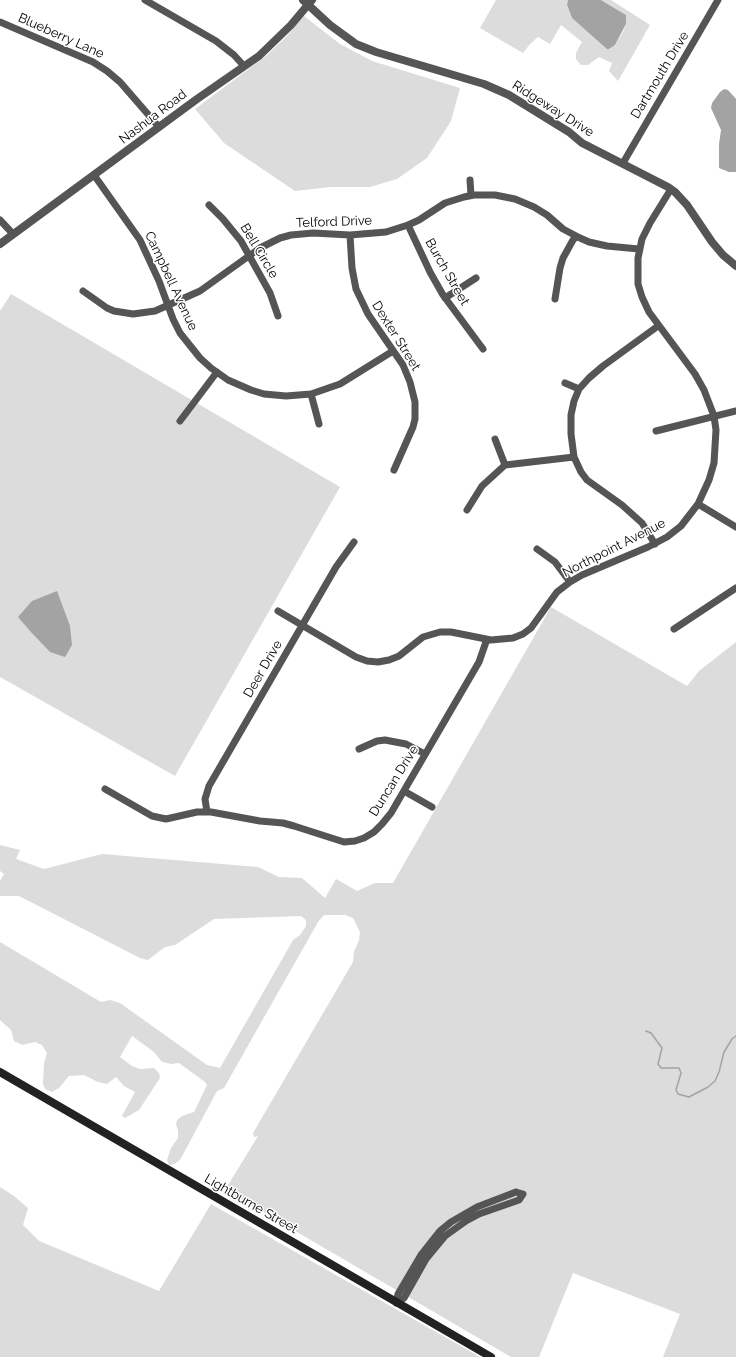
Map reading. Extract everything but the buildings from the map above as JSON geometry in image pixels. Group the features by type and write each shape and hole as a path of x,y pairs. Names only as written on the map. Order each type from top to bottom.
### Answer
{"main road":[{"name":"Lightburne Street","path":"0,1072 491,1357"}],"street":[{"path":"146,0 216,41 234,55 244,66"},
{"name":"Dartmouth Drive","path":"622,163 718,0"},
{"name":"Nashua Road","path":"0,244 159,127 259,56 278,39 308,2"},
{"name":"Ridgeway Drive","path":"308,2 330,25 356,44 376,52 484,84 509,95 569,132 582,143 671,189 687,205 712,242 723,255 736,266"},
{"name":"Blueberry Lane","path":"0,22 93,62 107,71 120,82 159,127"},
{"name":"Campbell Avenue","path":"94,175 140,240 160,281 173,319 190,346 200,358 216,372 239,386 264,394 286,396 311,394 340,384 354,377 393,351"},
{"path":"470,180 471,196"},
{"name":"Northpoint Avenue","path":"278,611 356,657 367,661 378,662 389,660 399,656 423,637 440,632 451,632 487,639 513,638 523,634 531,628 557,592 570,582 587,573 655,544 681,526 698,504 709,480 714,463 716,436 714,416 710,403 697,378 658,326 645,305 638,284 637,266 639,249 646,231 671,189"},
{"name":"Telford Drive","path":"83,291 107,308 125,313 144,314 155,312 200,291 250,255 270,243 291,235 313,233 350,235 376,234 408,225 433,212 445,203 471,196 495,195 525,202 542,212 562,229 576,237 596,244 639,249"},
{"name":"Bell Circle","path":"209,205 235,232 250,255 270,293 278,316"},
{"path":"0,220 13,234"},
{"name":"Burch Street","path":"408,225 430,272 446,298 482,348"},
{"name":"Dexter Street","path":"350,235 352,268 356,289 364,308 401,362 407,374 413,396 415,411 413,427 394,470"},
{"path":"555,299 560,268 573,240 576,237"},
{"path":"446,298 476,278"},
{"path":"655,544 642,523 622,505 587,480 574,457 571,434 571,415 574,400 579,389 589,378 658,326"},
{"path":"180,421 216,372"},
{"path":"565,383 579,389"},
{"path":"311,394 319,424"},
{"path":"656,431 736,411"},
{"path":"495,439 505,464"},
{"path":"467,510 482,486 505,464 574,457"},
{"path":"698,504 736,527"},
{"name":"Deer Drive","path":"207,812 205,799 209,786 336,568 354,542"},
{"path":"537,549 554,562 570,582"},
{"path":"674,629 736,588"},
{"name":"Duncan Drive","path":"105,789 152,816 166,819 197,812 207,812 260,821 283,823 344,842 355,841 374,832 382,824 404,791 478,662 487,639"},
{"path":"359,749 377,741 385,740 406,744 425,754"},
{"path":"404,791 432,806"},
{"path":"396,1303 404,1298 426,1259 442,1234 451,1222 477,1207 516,1192 523,1194 519,1200 473,1217 454,1229 442,1234"}],"shaded area":[{"path":"496,0 568,0 567,5 572,18 609,49 615,45 623,32 626,24 626,15 601,0 611,0 650,25 618,81 609,71 612,63 599,57 588,65 581,65 576,59 576,53 582,42 561,25 550,44 538,37 523,53 480,28"},
{"path":"568,0 601,0 626,15 626,24 615,45 607,49 572,18 567,5"},
{"path":"304,16 340,44 372,61 460,88 451,121 427,158 397,179 370,187 330,187 295,191 224,143 195,109 266,56 286,37"},
{"path":"724,89 728,90 736,99 736,172 729,172 719,168 719,144 721,130 711,108 712,103"},
{"path":"11,294 340,487 175,776 0,677 0,311"},
{"path":"57,591 70,626 72,645 65,657 50,652 18,617 32,601"},
{"path":"551,607 687,686 699,671 736,642 736,1357 663,1357 680,1314 573,1273 539,1357 511,1357 225,1190 258,1136 254,1137 253,1133 353,962 354,952 359,940 360,932 353,918 345,915 324,915 318,922 224,1088 217,1091 180,1160 174,1164 169,1165 167,1160 171,1148 178,1138 178,1130 176,1125 177,1120 182,1116 194,1112 207,1085 205,1082 179,1063 172,1064 162,1062 154,1052 132,1036 120,1057 132,1066 140,1069 154,1068 159,1073 160,1078 139,1110 125,1118 122,1116 135,1092 124,1086 116,1077 107,1084 98,1082 84,1075 69,1076 59,1088 52,1092 45,1089 43,1084 44,1063 47,1053 42,1045 35,1042 22,1045 14,1041 11,1030 0,1020 0,942 101,1002 110,1000 120,1003 207,1065 220,1068 293,940 300,935 306,926 306,920 301,916 214,919 175,945 165,947 148,960 140,958 19,896 0,896 0,881 4,874 0,871 0,845 20,850 16,859 44,869 102,854 258,867 279,877 302,878 325,898 336,879 357,891 375,883 393,883"},
{"path":"0,1187 28,1208 23,1225 39,1241 159,1291 211,1204 480,1357 0,1357"}],"waterway":[{"path":"646,1031 651,1033 662,1048 658,1064 661,1068 679,1068 681,1073 676,1090 678,1094 689,1097 708,1087 715,1081 724,1052 732,1039 736,1036"}]}
